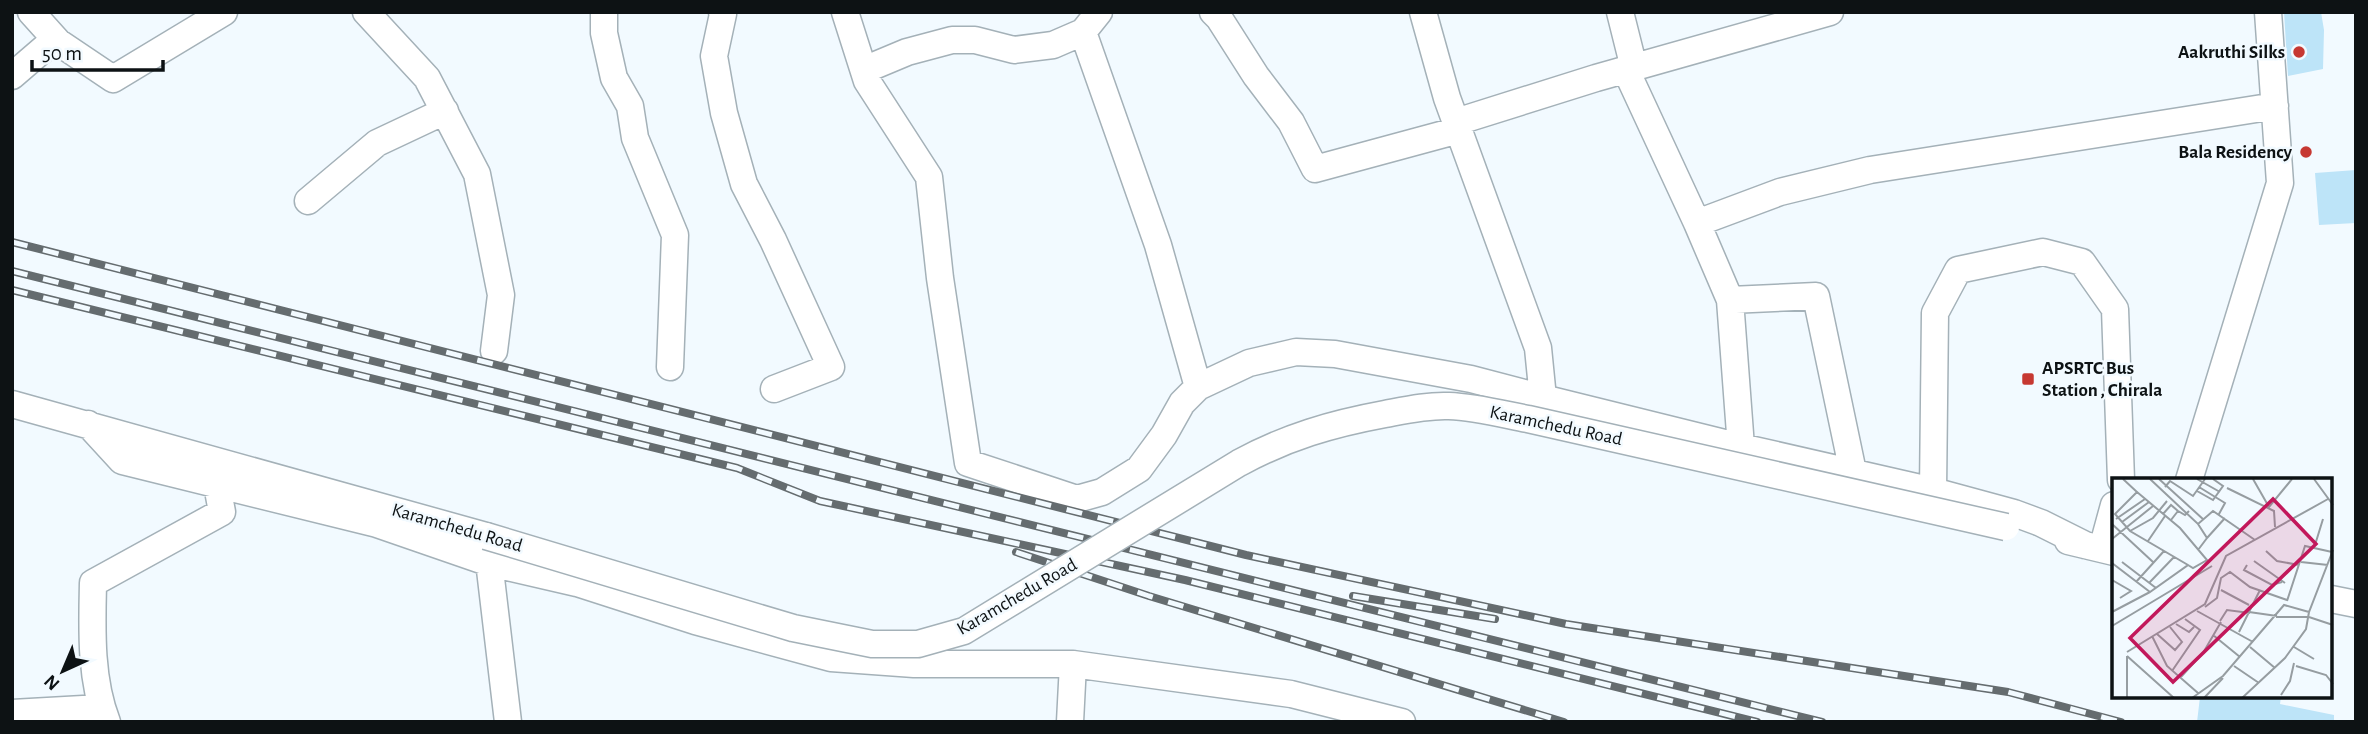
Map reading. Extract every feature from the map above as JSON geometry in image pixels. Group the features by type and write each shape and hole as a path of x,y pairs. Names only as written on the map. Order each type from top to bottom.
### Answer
{"street":[{"path":"31,12 55,38 113,79 224,12"},
{"path":"366,12 427,78 477,174 502,295 494,351"},
{"path":"604,12 604,33 614,78 630,106 635,138 675,235 670,367"},
{"path":"722,12 714,56 724,113 744,184 773,240 831,367 774,389"},
{"path":"845,12 867,81 929,177 940,278 968,463 1077,499 1102,492 1139,468 1164,435 1182,403 1198,387 1250,363 1296,352 1348,356 1471,379 1741,447 1933,491 2014,513 2101,549 2112,512"},
{"path":"1213,12 1291,122 1315,169 1630,69 1830,12"},
{"path":"1423,12 1457,126 1538,348 1543,398"},
{"path":"1620,12 1630,69 1730,300 1741,447"},
{"path":"2190,478 2280,183 2268,12"},
{"path":"864,70 907,52 952,40 975,40 1014,50 1054,45 1091,22 1198,387"},
{"path":"12,76 55,38"},
{"path":"1697,223 1780,192 1870,170 2274,106"},
{"path":"308,201 377,143 445,111"},
{"path":"1933,491 1935,313 1958,270 2043,252 2082,262 2115,309 2121,478"},
{"path":"1730,300 1816,296 1853,472"},
{"name":"Karamchedu Road","path":"12,404 486,536 793,628 872,644 918,644 964,631 1238,463 1275,444 1309,432 1412,408 1448,406 1528,419 2101,549"},
{"path":"88,424 122,461 377,524 490,563 578,583 695,621 831,658 914,664 1073,664 1291,694 1402,722"},
{"path":"12,713 102,717 91,635 93,583 222,512 217,485"},
{"path":"486,536 508,722"},
{"path":"2333,599 2356,604"},
{"path":"1070,722 1073,664"}],"building":[{"name":"Aakruthi Silks","path":"2284,12 2321,12 2324,30 2323,69 2288,76"},
{"path":"2356,170 2356,223 2319,225 2315,173"},
{"path":"2200,699 2281,699 2280,704 2334,715 2334,722 2197,722"}],"railway":[{"path":"12,242 1246,555 1566,624 2008,692 2121,722"},
{"path":"12,271 1822,722"},
{"path":"12,290 737,468 820,501 1185,580 1757,722"},
{"path":"1016,552 1149,596 1564,722"},
{"path":"1353,596 1495,619"}],"place":[{"name":"Aakruthi Silks","path":"2299,52"},
{"name":"Bala Residency","path":"2306,152"},
{"name":"APSRTC Bus Station , Chirala","path":"2028,379"}]}
